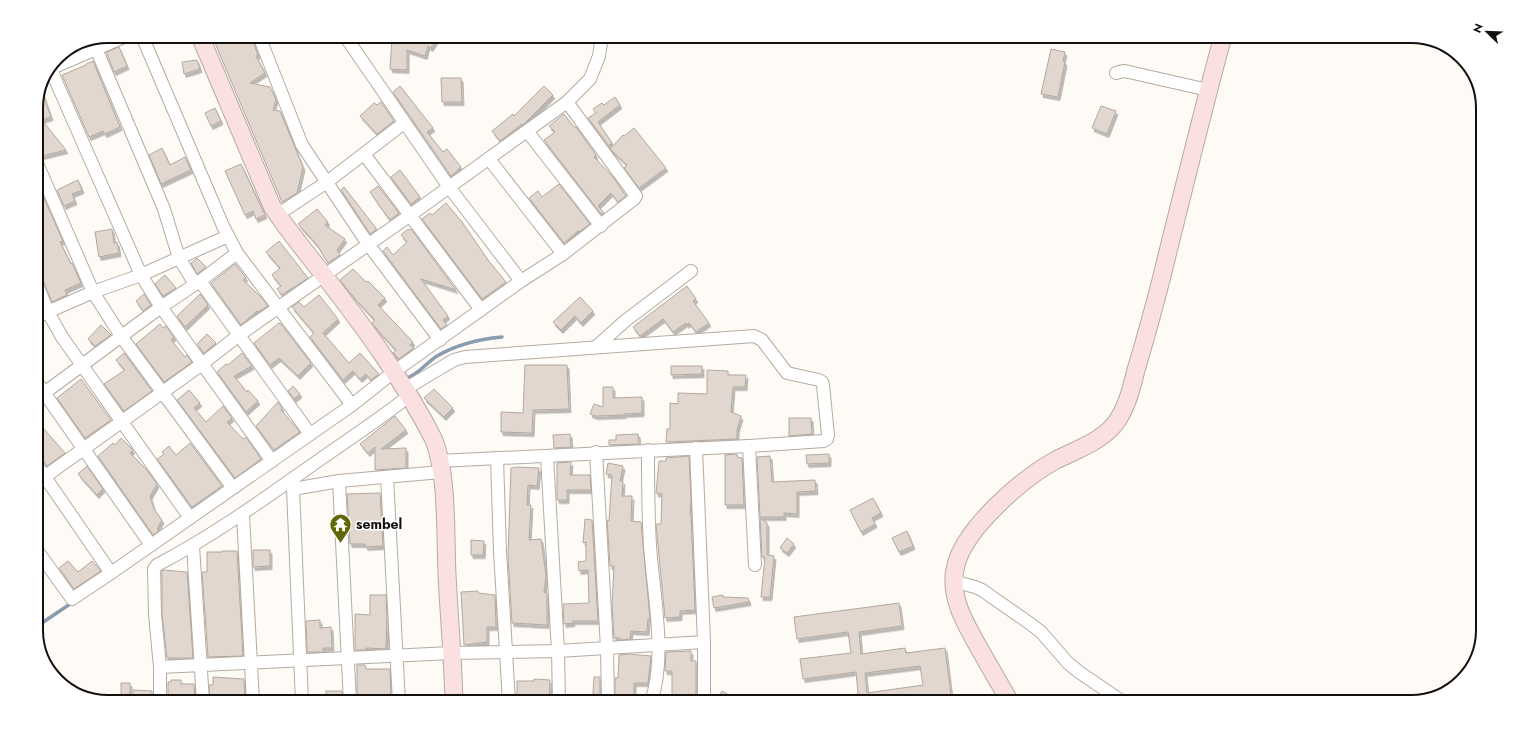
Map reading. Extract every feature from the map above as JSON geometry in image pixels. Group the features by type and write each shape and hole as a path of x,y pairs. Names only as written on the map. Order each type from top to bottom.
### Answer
{"street":[{"path":"145,43 228,236 237,253 352,405"},
{"path":"203,43 272,206 395,372 434,440 438,450 445,511 454,695"},
{"path":"262,43 299,140 368,244 440,340"},
{"path":"350,43 449,187 521,281"},
{"path":"43,479 123,422 239,335 409,216 567,102 590,79 599,56 601,43"},
{"path":"1006,695 959,609 953,581 959,553 972,534 994,509 1013,491 1036,473 1106,433 1120,416 1131,387 1147,335 1221,43"},
{"path":"94,44 164,209 179,258 239,335 310,434"},
{"path":"60,64 93,45"},
{"path":"1116,73 1123,71 1129,72 1208,90"},
{"path":"54,73 141,275 161,307 272,461"},
{"path":"43,559 72,599 352,405 521,281 563,254 634,199 636,196 567,102"},
{"path":"278,215 327,182 404,123"},
{"path":"527,131 600,226"},
{"path":"364,154 481,310"},
{"path":"489,159 563,254"},
{"path":"43,177 93,292 121,336 233,488"},
{"path":"43,314 93,292 141,275 228,236"},
{"path":"43,394 237,253"},
{"path":"596,347 625,321 691,271"},
{"path":"43,300 62,337 190,518"},
{"path":"160,695 160,667 155,614 154,570 157,566 193,546 292,485 380,419 407,393 454,360 465,357 754,336 762,340 787,373 822,382 826,406 827,438 824,441 497,458 387,476 292,485"},
{"path":"43,400 85,449 151,545"},
{"path":"749,446 755,565"},
{"path":"696,448 704,642 704,695"},
{"path":"648,450 650,544 658,644 656,686 653,695"},
{"path":"596,452 607,648 608,695"},
{"path":"547,456 558,651 559,695"},
{"path":"497,458 500,551 509,695"},
{"path":"387,476 399,695"},
{"path":"339,481 350,695"},
{"path":"43,483 111,573"},
{"path":"292,485 302,695"},
{"path":"243,515 253,695"},
{"path":"193,546 203,695"},
{"path":"953,581 982,590 1032,625 1041,632 1068,663 1113,695"},
{"path":"160,667 451,653 558,651 704,642"}],"building":[{"path":"215,43 253,43 258,55 256,56 265,73 250,83 270,87 276,99 273,110 280,111 303,167 297,193 282,202"},
{"path":"392,43 434,43 431,48 428,46 425,56 407,50 407,70 390,69"},
{"path":"119,47 127,66 114,72 107,52"},
{"path":"1051,49 1065,52 1063,61 1065,62 1058,97 1041,94"},
{"path":"197,60 200,69 184,74 182,62"},
{"path":"93,61 120,127 105,134 103,131 89,137 62,75"},
{"path":"441,78 461,78 462,102 442,102"},
{"path":"400,86 433,128 427,132 443,152 447,149 461,167 451,176 393,92"},
{"path":"544,86 553,95 523,125 522,124 500,141 492,131 513,114 514,116"},
{"path":"44,97 51,117 43,120"},
{"path":"615,97 620,105 598,122 612,143 609,146 588,118 596,113 593,109 602,103 604,105"},
{"path":"381,102 394,121 377,134 360,116 374,103 377,105"},
{"path":"1101,106 1116,111 1107,134 1092,128"},
{"path":"215,108 221,121 211,126 205,113"},
{"path":"564,114 574,127 576,127 596,155 594,157 613,177 626,196 618,202 611,193 598,206 604,213 601,214 544,140 555,132 549,126"},
{"path":"43,121 66,150 43,156"},
{"path":"634,128 666,168 639,188 624,168 627,165 610,149 623,135 624,136"},
{"path":"162,148 170,165 185,157 191,170 161,184 149,155"},
{"path":"241,164 265,215 256,219 253,211 245,215 225,171"},
{"path":"400,170 420,197 411,204 391,177"},
{"path":"78,180 82,190 72,194 75,201 64,206 57,190"},
{"path":"559,184 590,224 579,232 578,231 564,243 529,198 538,191 542,197"},
{"path":"378,186 399,213 391,219 389,219 370,192"},
{"path":"344,187 376,228 376,230 370,234 341,190"},
{"path":"43,196 63,241 60,242 81,283 65,290 67,295 52,302 43,280"},
{"path":"446,203 462,222 488,260 506,282 482,299 422,219 430,213 432,215"},
{"path":"317,209 328,222 325,225 345,239 337,250 340,255 328,263 317,245 298,224"},
{"path":"112,229 114,243 117,242 119,253 99,257 95,232"},
{"path":"408,229 411,229 456,290 421,279 448,316 443,320 447,325 441,329 383,251 387,247 393,255 407,242 401,235"},
{"path":"279,241 308,278 282,295 277,289 281,286 272,275 280,268 266,252"},
{"path":"197,258 206,267 197,274 191,263"},
{"path":"235,264 246,278 243,280 268,306 258,312 257,311 241,325 211,283"},
{"path":"353,269 385,298 378,305 413,342 410,345 414,348 399,359 393,353 396,350 372,323 375,320 340,280"},
{"path":"165,275 176,288 163,296 155,284"},
{"path":"687,286 696,299 693,301 709,323 696,332 689,323 687,325 686,323 673,332 663,319 640,336 633,327"},
{"path":"144,294 151,305 143,311 136,301"},
{"path":"200,294 208,305 185,327 177,316"},
{"path":"319,295 338,319 323,333 349,363 360,353 379,374 371,380 366,374 360,379 353,371 343,380 310,337 314,333 292,307 299,302 304,307"},
{"path":"580,297 593,311 581,323 575,316 561,330 553,322"},
{"path":"279,323 311,363 298,376 279,358 270,365 254,343"},
{"path":"160,324 163,328 166,326 174,337 171,340 185,357 187,355 192,362 164,382 136,344"},
{"path":"101,325 111,335 95,346 88,339"},
{"path":"207,334 216,343 204,353 197,344"},
{"path":"124,353 152,391 124,411 104,384 125,370 116,360"},
{"path":"242,353 252,366 234,376 247,392 248,390 258,401 246,412 217,372"},
{"path":"525,365 567,365 569,409 533,410 532,433 501,432 501,412 523,413"},
{"path":"671,366 702,366 702,374 671,375"},
{"path":"707,370 728,371 728,375 746,375 745,387 733,387 731,412 741,416 737,430 737,439 666,442 667,429 670,429 670,403 678,404 678,393 707,394"},
{"path":"81,379 111,420 85,438 57,398"},
{"path":"293,386 300,394 294,399 288,391"},
{"path":"603,387 613,387 613,398 642,397 642,413 596,416 590,414 594,404 603,407"},
{"path":"434,389 453,408 444,417 424,398"},
{"path":"189,390 200,403 194,408 206,422 223,406 232,418 227,422 241,437 244,439 246,437 261,459 235,478 177,400"},
{"path":"278,402 282,408 281,410 300,432 274,450 256,426"},
{"path":"395,416 406,430 381,449 406,448 406,468 375,470 375,447 368,453 360,444"},
{"path":"789,418 811,418 812,434 789,436"},
{"path":"43,428 65,453 47,466 43,460"},
{"path":"570,434 571,447 554,448 553,435"},
{"path":"638,434 639,444 609,445 609,440 616,440 616,435"},
{"path":"121,438 133,450 130,453 146,469 157,484 150,496 154,509 162,520 157,529 159,531 153,535 98,456 113,443 115,445"},
{"path":"190,443 222,486 192,507 157,459 164,454 162,452 169,446 176,455"},
{"path":"737,454 737,457 742,458 744,505 725,505 725,455"},
{"path":"829,454 829,463 807,464 806,455"},
{"path":"689,456 691,499 690,515 695,610 680,611 680,617 665,618 656,524 661,524 662,494 656,493 659,461 666,461 666,458"},
{"path":"770,456 772,482 815,480 816,491 797,492 797,514 784,513 784,517 760,517 757,457"},
{"path":"571,462 570,475 590,475 591,490 567,490 567,500 557,500 557,463"},
{"path":"608,463 623,466 620,481 623,481 622,496 632,496 631,521 641,522 650,619 648,619 647,632 631,631 630,639 620,640 620,638 614,638 612,604 614,566 610,566 607,520 609,521 612,475 606,474"},
{"path":"87,466 103,489 97,495 78,474"},
{"path":"511,468 539,468 537,486 528,485 527,505 531,505 529,540 541,539 546,575 544,592 547,593 547,625 512,623 508,556"},
{"path":"380,493 383,546 366,547 365,544 350,544 347,494"},
{"path":"873,498 881,513 872,518 875,524 861,532 850,510"},
{"path":"760,518 767,523 767,555 774,556 770,597 761,597 765,557 762,557"},
{"path":"585,519 592,520 598,621 573,621 573,623 564,624 563,604 589,603 588,570 579,571 578,562 586,561 586,542 583,543"},
{"path":"907,531 913,546 899,552 892,538"},
{"path":"787,538 794,544 787,553 780,548"},
{"path":"471,540 484,541 483,555 471,555"},
{"path":"253,550 270,550 270,566 253,567"},
{"path":"237,551 243,656 208,657 202,572 207,572 207,552"},
{"path":"68,561 78,572 92,561 101,571 74,589 59,568"},
{"path":"163,570 187,572 193,658 167,658 162,614"},
{"path":"478,591 478,593 495,595 496,627 487,627 487,642 464,645 461,592"},
{"path":"370,595 386,595 386,649 366,648 366,650 355,650 355,614 370,615"},
{"path":"723,595 723,597 748,598 749,602 714,608 712,597"},
{"path":"899,603 902,626 859,632 861,654 905,648 906,653 945,648 951,695 850,695 858,694 856,672 803,679 800,659 851,653 848,632 797,639 794,617","holes":["920,666 923,685 867,693 865,673"]},
{"path":"320,620 320,628 331,627 332,648 323,648 323,652 307,652 306,621"},
{"path":"691,651 691,661 696,661 696,693 695,695 672,695 672,671 665,671 666,652"},
{"path":"629,654 651,656 648,683 634,683 634,695 615,695 615,678 618,678 619,655"},
{"path":"357,665 365,665 366,669 390,669 391,695 357,695"},
{"path":"213,677 244,679 245,695 210,695 209,685 213,685"},
{"path":"594,677 600,677 600,695 593,694"},
{"path":"534,679 550,680 549,695 517,695 517,681 534,681"},
{"path":"171,680 181,680 181,684 194,684 195,695 168,695 168,682 171,682"},
{"path":"121,683 130,683 130,694 121,695"},
{"path":"133,690 152,691 152,695 133,695"},
{"path":"326,691 342,691 342,695 326,695"},
{"path":"722,691 729,695 720,695"}],"waterway":[{"path":"407,378 415,374 437,356 452,349 485,339 502,337"},
{"path":"43,622 73,602"}],"place":[{"name":"sembel","path":"341,544"}]}
